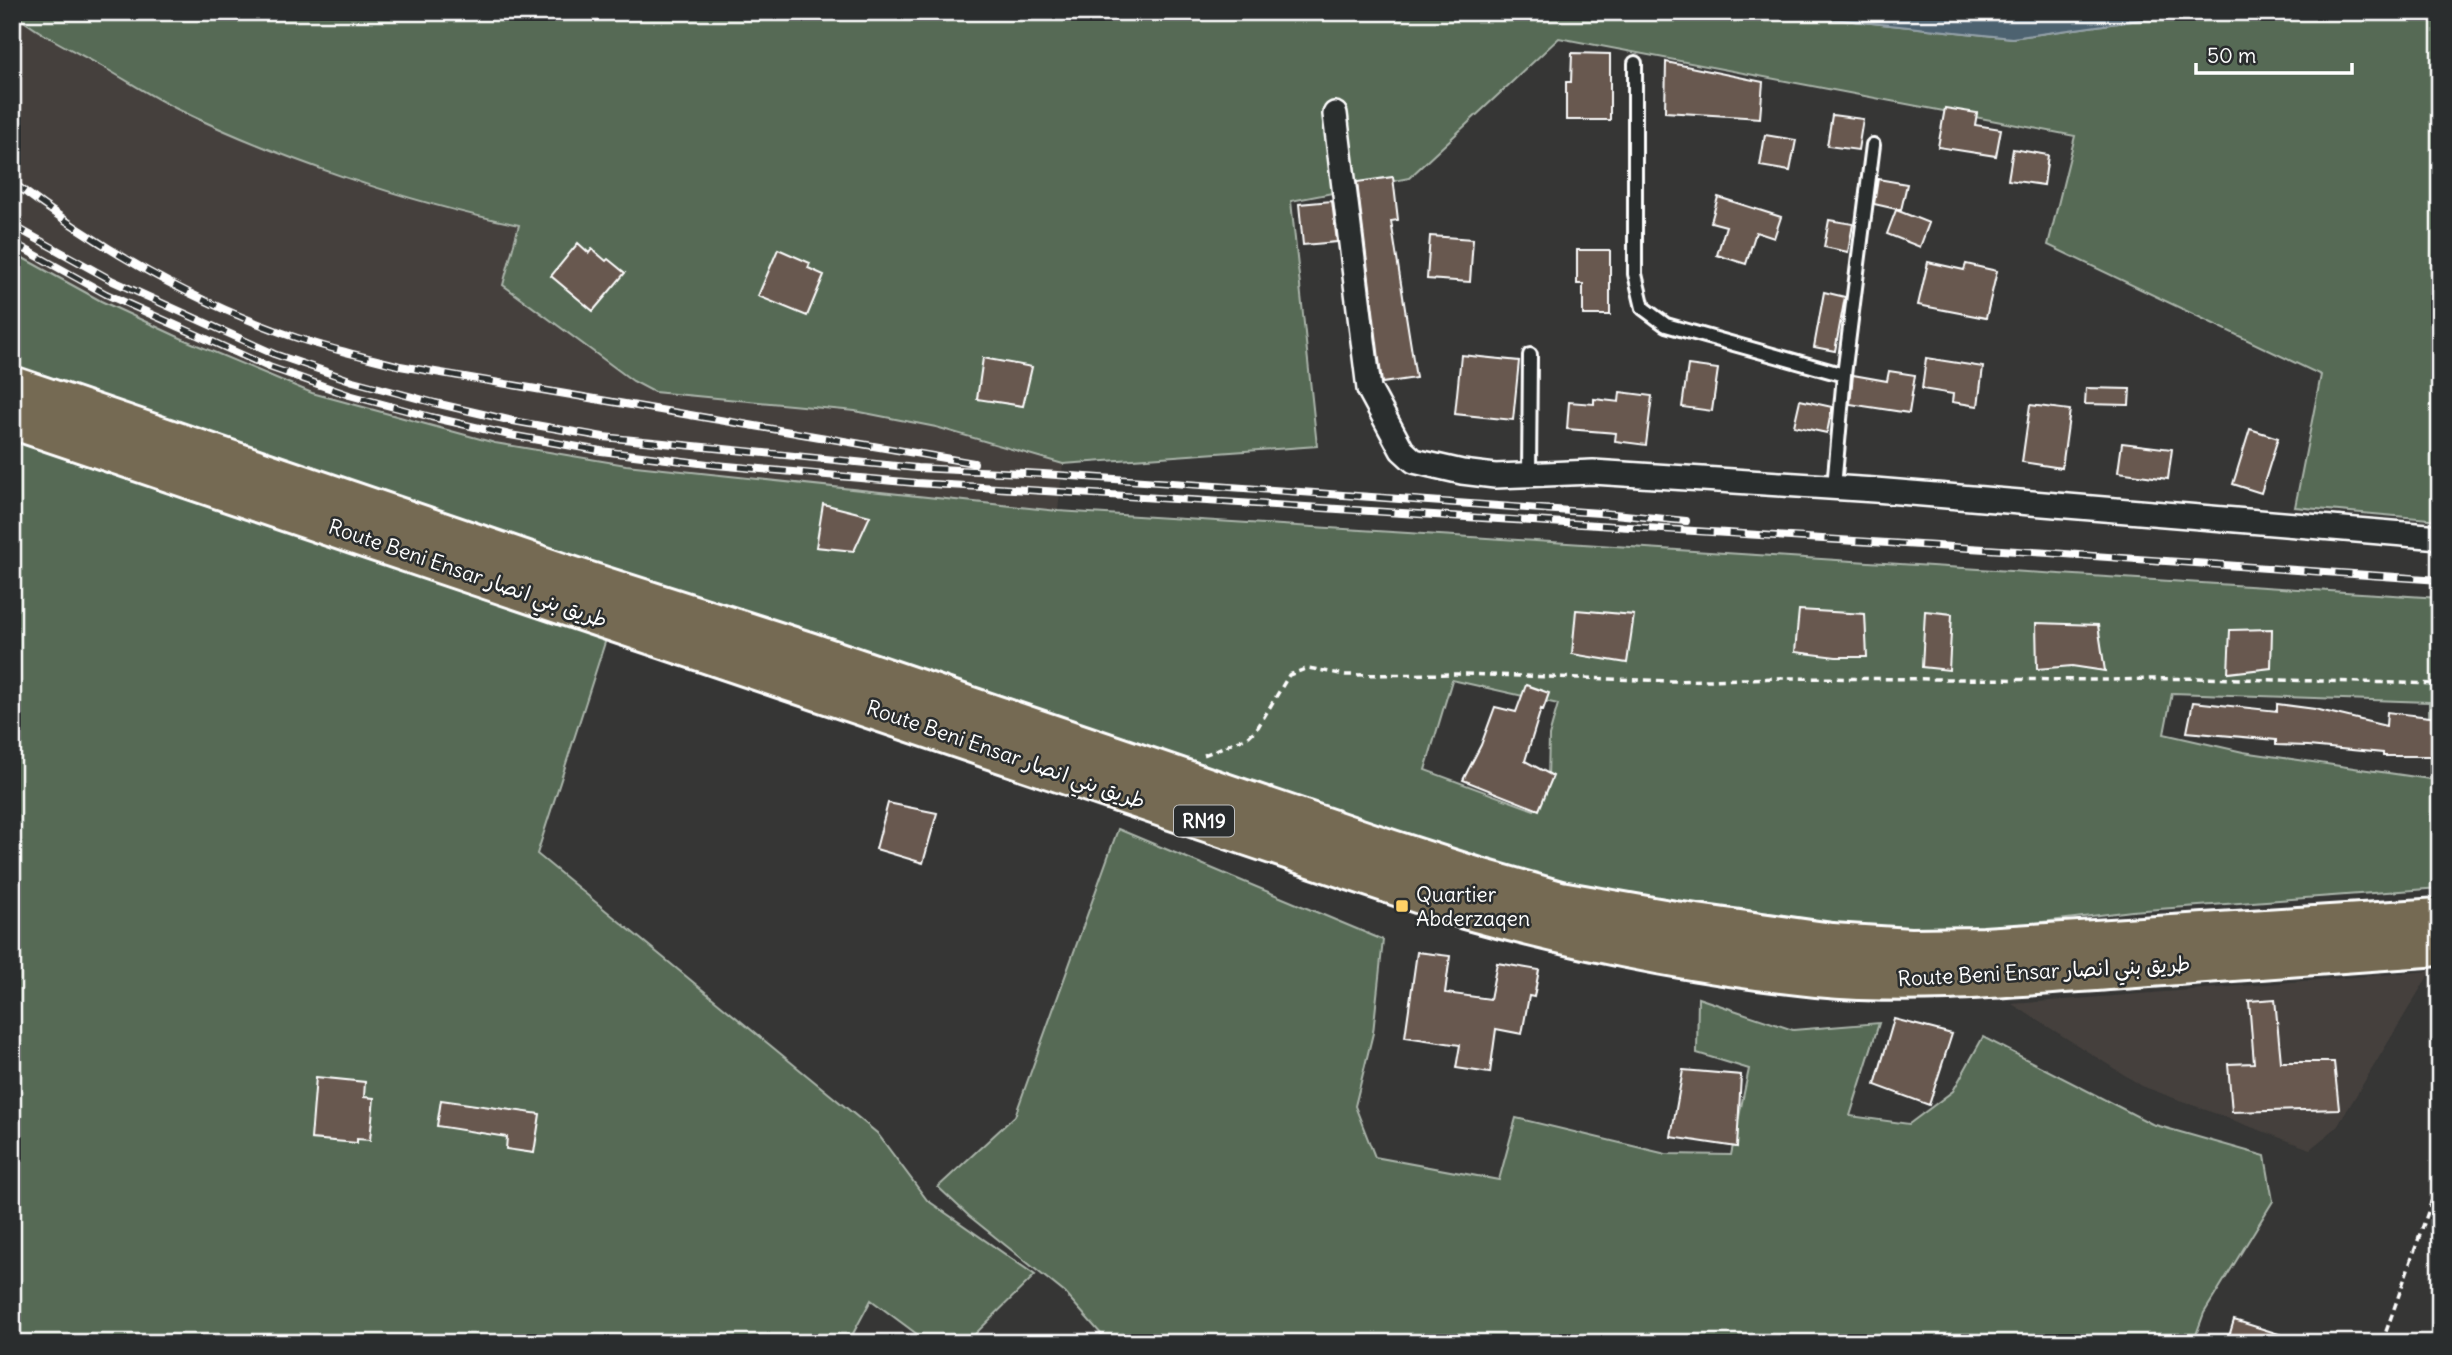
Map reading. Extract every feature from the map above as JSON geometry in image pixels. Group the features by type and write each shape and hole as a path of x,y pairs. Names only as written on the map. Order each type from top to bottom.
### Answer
{"highway":[{"name":"Route Beni Ensar طريق بني انصار","path":"12,386 574,578 809,652 1419,859 1560,901 1675,921 1832,943 1910,948 1984,947 2440,918"},
{"name":"Route Beni Ensar طريق بني انصار","path":"12,419 1465,909 1598,943 1818,977 1894,980 1976,979 2440,946"}],"street":[{"path":"1335,114 1369,389 1402,450 1414,461 1495,476 1593,472 1834,487 2440,537"}],"lane":[{"path":"1635,63 1635,274 1643,308 1665,325 1844,375"},
{"path":"1834,487 1844,375 1872,145"},
{"path":"1529,475 1530,355"}],"path":[{"path":"1160,772 1249,736 1258,727 1289,675 1308,668 1346,676 1462,674 1672,681 1780,678 2198,678 2440,684"},
{"path":"2382,1343 2440,1174"}],"shaded area":[{"path":"12,13 176,108 282,154 468,214 520,225 654,392 855,411 936,427 1063,464 1058,511 626,465 495,443 312,393 185,340 101,301 12,252"},
{"path":"2431,971 2337,1127 2310,1149 2142,1086 2012,1004"}],"green space":[{"path":"12,12 1767,12 2012,38 2196,12 2440,12 2440,520 2295,507 2321,375 2048,245 2075,136 1559,38 1409,178 1291,201 1317,446 1063,464 936,427 855,411 654,392 633,381 503,285 519,225 389,191 258,145 158,99 44,35"},
{"path":"12,252 101,301 185,340 312,393 495,443 626,465 1058,511 2440,598 2440,888 2132,911 1912,938 1575,891 12,381","holes":["1452,680 1558,704 1549,736 1548,780 1534,810 1425,770","2172,693 2429,702 2430,779 2243,752 2164,734"]},
{"path":"12,435 608,633 537,854 877,1133 927,1200 1035,1275 966,1343 929,1343 871,1300 848,1343 12,1343"},
{"path":"1118,829 1383,940 1373,1033 1355,1106 1375,1157 1499,1180 1516,1118 1666,1154 1731,1155 1749,1069 1697,1053 1698,998 1793,1030 1879,1023 1850,1116 1909,1124 1953,1091 1983,1037 2152,1124 2265,1156 2273,1201 2204,1313 2193,1343 1109,1343 1065,1293 969,1216 938,1187 1015,1116"}],"water":[{"path":"1767,12 2196,12 2012,38"}],"building":[{"path":"1572,53 1610,54 1610,120 1566,120 1566,82 1571,82"},
{"path":"1666,62 1763,82 1760,118 1665,112"},
{"path":"1945,108 1977,113 1975,125 2001,129 1996,156 1938,147"},
{"path":"1832,115 1863,119 1858,150 1827,146"},
{"path":"1765,135 1796,140 1790,171 1760,166"},
{"path":"2013,149 2048,155 2044,185 2008,180"},
{"path":"1393,177 1398,220 1391,221 1416,378 1382,383 1357,182"},
{"path":"1878,179 1907,184 1901,210 1874,204"},
{"path":"1718,197 1781,217 1774,238 1756,232 1746,264 1717,255 1726,226 1711,222"},
{"path":"1332,201 1337,242 1303,245 1299,204"},
{"path":"1896,210 1929,223 1920,247 1887,234"},
{"path":"1829,220 1853,224 1848,252 1824,247"},
{"path":"1430,236 1473,239 1470,282 1427,279"},
{"path":"578,243 589,253 592,249 606,261 608,259 625,273 593,311 551,276"},
{"path":"778,249 810,263 808,268 824,275 807,316 758,296"},
{"path":"1577,250 1610,250 1610,315 1583,315 1583,284 1577,284"},
{"path":"1928,262 1964,270 1966,264 1997,271 1986,318 1918,305"},
{"path":"1824,292 1845,297 1835,351 1814,347"},
{"path":"1461,355 1519,361 1513,420 1455,414"},
{"path":"983,358 1032,367 1023,406 977,399"},
{"path":"1926,358 1983,367 1978,406 1952,402 1953,394 1922,389"},
{"path":"1688,365 1718,369 1712,411 1682,407"},
{"path":"1889,371 1915,375 1909,413 1850,404 1853,375 1887,381"},
{"path":"2086,388 2130,389 2129,405 2085,404"},
{"path":"1620,392 1652,396 1646,445 1615,441 1616,433 1567,429 1569,402 1594,404 1594,399 1619,402"},
{"path":"1800,400 1832,407 1827,433 1794,426"},
{"path":"2030,405 2070,410 2062,468 2022,462"},
{"path":"2250,429 2278,438 2261,493 2233,484"},
{"path":"2122,443 2172,449 2168,479 2118,472"},
{"path":"823,504 870,516 854,551 816,547"},
{"path":"1576,610 1634,615 1627,663 1572,654"},
{"path":"1799,610 1865,614 1867,657 1836,657 1795,652"},
{"path":"1925,611 1952,614 1949,670 1922,667"},
{"path":"2036,623 2098,625 2105,671 2072,666 2037,669"},
{"path":"2272,629 2271,668 2228,673 2230,630"},
{"path":"1526,685 1549,693 1543,710 1541,709 1525,761 1553,776 1539,810 1463,780 1481,745 1495,707 1516,712"},
{"path":"2193,702 2277,711 2277,704 2315,709 2386,726 2387,712 2438,718 2439,756 2383,756 2383,753 2276,745 2276,740 2187,732"},
{"path":"888,803 937,813 923,863 876,849"},
{"path":"1417,952 1450,956 1445,993 1490,999 1497,963 1539,970 1534,997 1529,996 1522,1034 1496,1029 1490,1073 1456,1068 1460,1045 1405,1037"},
{"path":"2275,999 2281,1062 2334,1062 2339,1109 2232,1112 2228,1064 2254,1063 2249,1001"},
{"path":"1894,1019 1952,1034 1929,1105 1875,1085"},
{"path":"1683,1070 1741,1075 1737,1147 1671,1137"},
{"path":"316,1077 365,1082 364,1097 374,1098 370,1140 357,1139 357,1143 311,1139"},
{"path":"441,1100 540,1114 534,1153 506,1149 507,1137 437,1126"},
{"path":"2234,1320 2295,1339 2295,1343 2227,1343"}],"railway":[{"path":"12,182 104,246 170,283 237,315 319,345 400,366 974,463"},
{"path":"12,225 113,281 274,354 353,381 435,403 513,421 603,437 917,468 1043,474 1686,521"},
{"path":"12,242 106,294 269,367 349,395 431,417 510,435 601,451 716,465 916,483 2050,553 2440,580"}],"place":[{"name":"Quartier Abderzaqen","path":"1402,906"}]}
